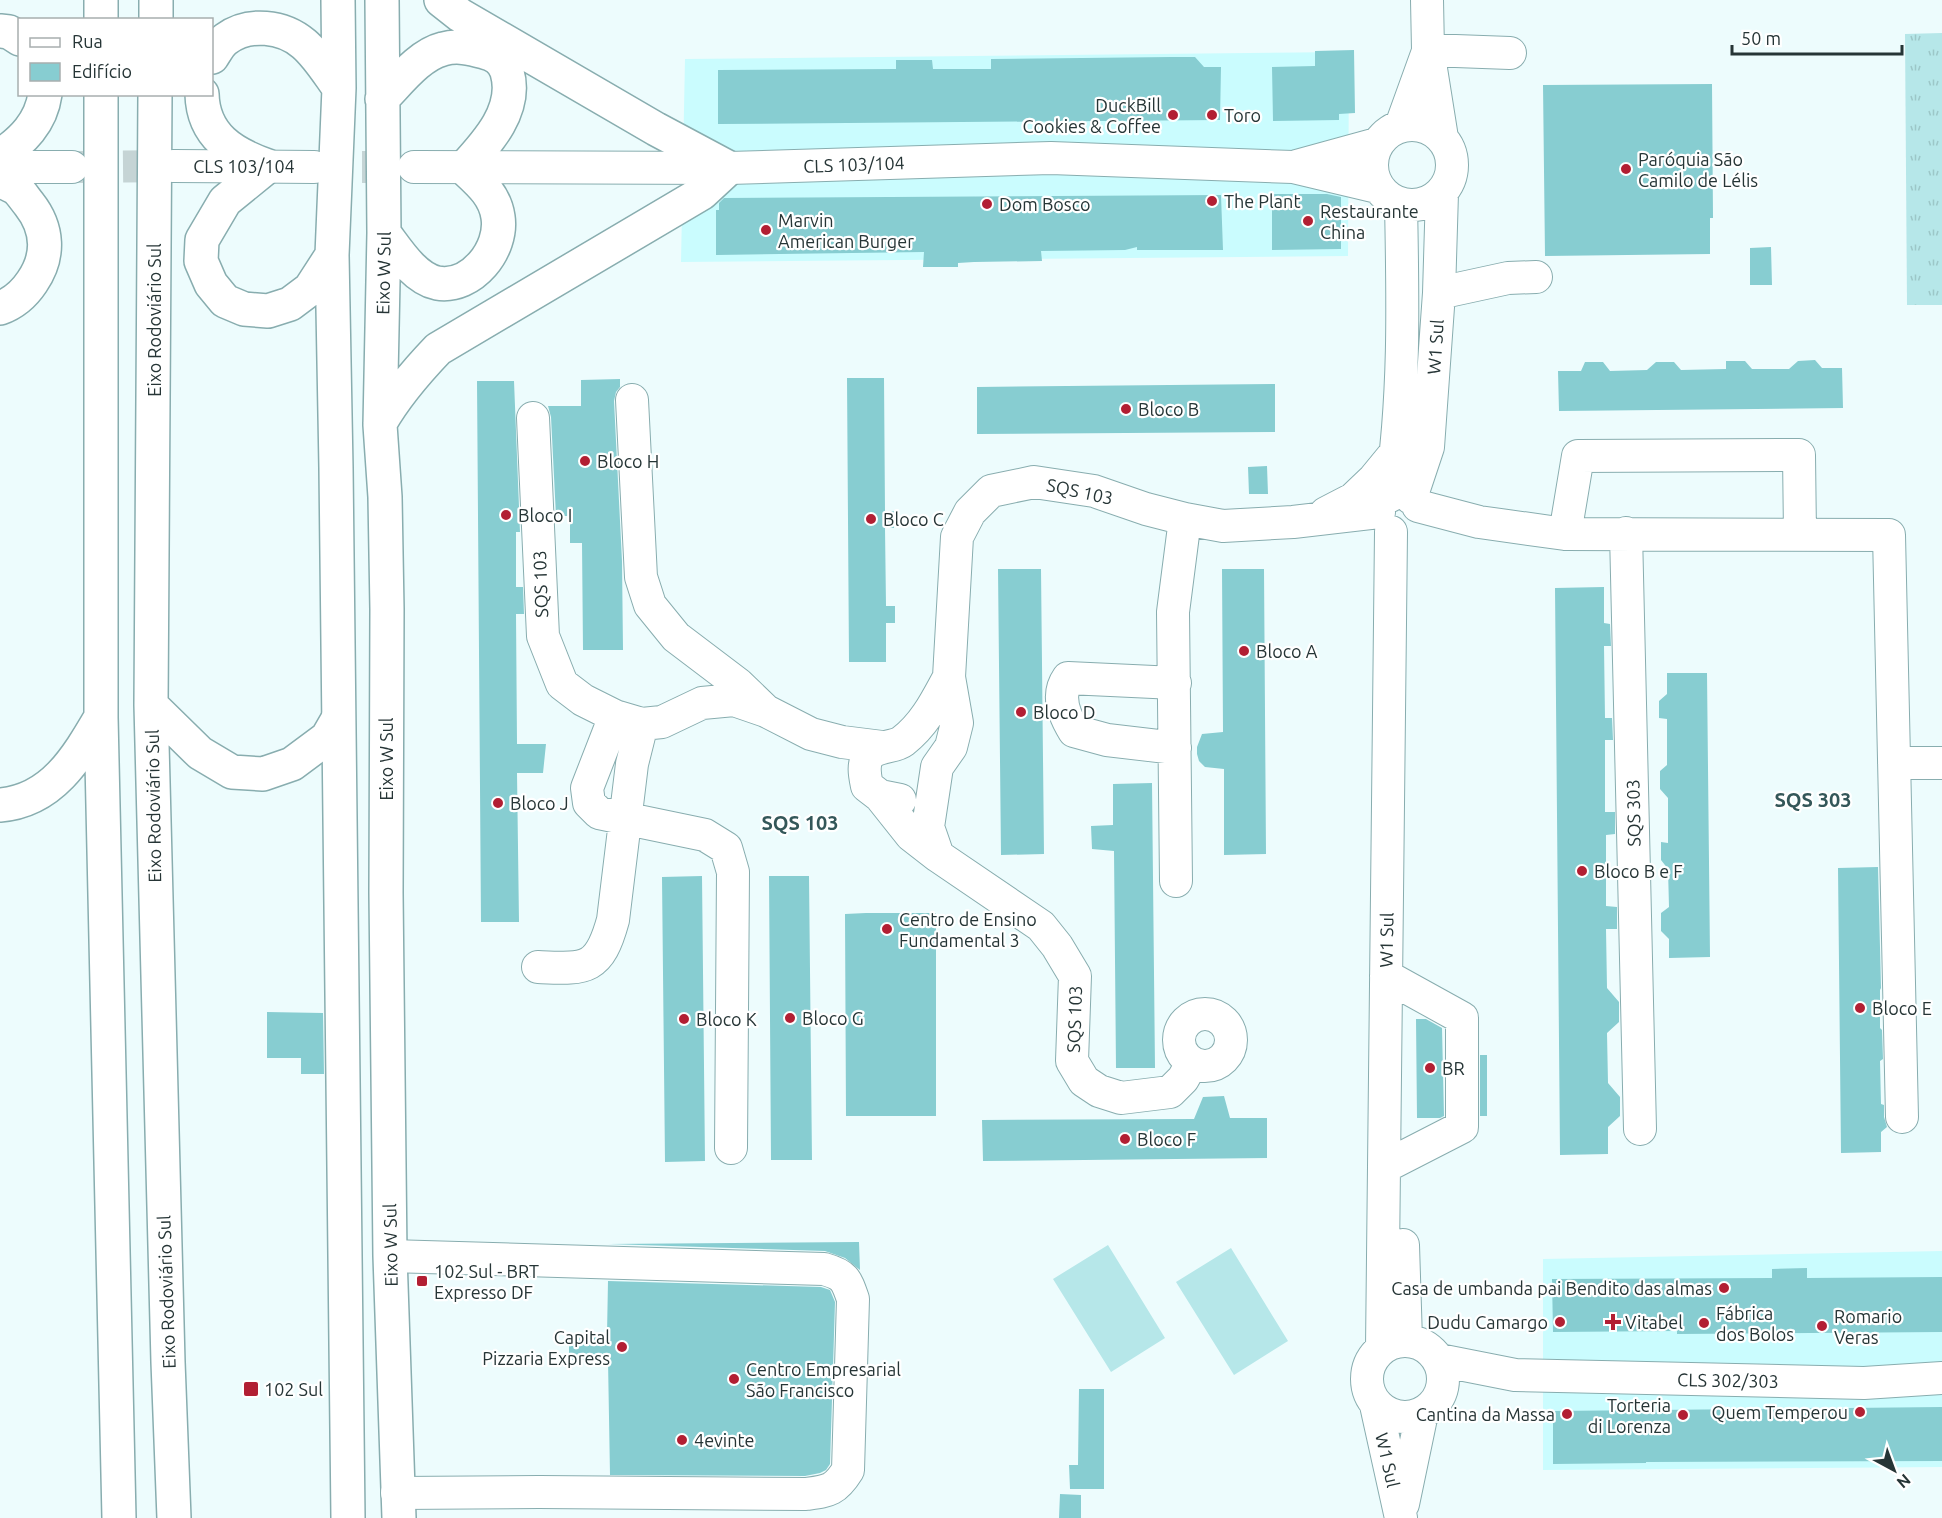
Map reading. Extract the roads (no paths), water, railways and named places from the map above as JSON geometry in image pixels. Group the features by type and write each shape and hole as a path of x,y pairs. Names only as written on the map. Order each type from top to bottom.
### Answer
{"main road":[{"path":"101,0 101,18"},
{"path":"156,0 156,18"},
{"path":"339,0 339,88 332,255 348,1518"},
{"name":"Eixo W Sul","path":"382,0 384,233 380,425 385,497 387,609 386,893 390,1256 398,1506"},
{"path":"380,425 391,403 405,384 438,349 702,193 729,168 656,129 460,15 441,0"},
{"path":"213,56 225,39 243,31 266,27 284,33 303,44 339,88"},
{"path":"0,31 9,32 18,38"},
{"path":"382,99 421,61 442,49 464,47 494,54 506,67 511,83 510,97 504,114 488,141 464,168 488,189 498,217 497,235 492,250 476,272 458,282 437,283 420,274 405,260 384,233"},
{"path":"0,156 19,143 34,126 44,106 45,96"},
{"path":"101,96 100,717 119,1518"},
{"name":"Eixo Rodoviário Sul","path":"155,96 151,705 174,1518"},
{"path":"201,96 202,107 211,128 224,144 244,158 268,166"},
{"path":"268,166 225,201 202,240 201,261 211,285 225,301 244,309 268,311 290,304 310,289 332,255"},
{"path":"0,180 18,190 33,210 44,231 46,249 40,271 27,290 10,304 0,308"},
{"path":"151,705 200,753 232,772 263,774 292,764 327,738 338,719"},
{"path":"0,805 16,804 53,784 79,755 100,717"}],"street":[{"path":"1427,0 1428,50 1442,138"},
{"path":"1428,50 1510,53"},
{"path":"1389,135 1416,125 1430,129 1442,138 1450,151 1453,166 1442,193 1430,202 1415,206 1389,196 1372,172 1372,158 1389,135 1428,50"},
{"name":"CLS 103/104","path":"1293,166 1389,135"},
{"name":"CLS 103/104","path":"414,167 729,168 1051,158 1293,166 1389,196"},
{"name":"CLS 103/104","path":"173,166 314,167"},
{"path":"0,167 72,167"},
{"name":"W1 Sul","path":"1399,516 1428,447 1439,293 1442,193"},
{"name":"W1 Sul","path":"1389,196 1403,297 1397,451 1399,516 1393,1162 1402,1211 1394,1344"},
{"path":"1439,293 1508,278 1536,278"},
{"name":"SQS 103","path":"632,400 641,577 650,605 676,637 738,684 766,711"},
{"name":"SQS 103","path":"534,418 543,636 562,684 583,700 628,720 662,722 702,703 734,700 766,711 811,734 842,742 891,745 918,750 935,781"},
{"path":"1318,518 1353,500 1397,451"},
{"path":"1565,534 1578,456 1799,455 1800,534"},
{"name":"SQS 103","path":"938,856 928,827 935,781 951,747 957,723 949,678 957,537 970,512 991,491 1034,482 1094,490 1146,509 1223,526 1293,522 1318,518 1399,516"},
{"path":"1399,516 1479,522 1565,534 1889,535 1902,1117"},
{"path":"1176,881 1173,612 1185,519"},
{"name":"SQS 303","path":"1626,533 1640,1129"},
{"path":"702,703 708,661"},
{"name":"SQS 103","path":"949,678 926,718 891,745 869,755 864,769 873,791 911,835 1041,926 1057,946 1076,976 1072,1060 1084,1081 1099,1091 1121,1098 1170,1092 1183,1079 1192,1063"},
{"path":"1175,683 1068,678 1064,684 1061,699 1067,720 1074,731 1107,740 1175,748"},
{"path":"538,967 575,968 596,960 608,940 613,920 632,764 628,720"},
{"path":"628,720 587,788 589,803 599,813 705,835 726,848 733,872 731,1148"},
{"name":"SQS 103","path":"811,734 849,776 873,791 909,801 935,781"},
{"path":"1894,763 1942,763"},
{"path":"1393,1162 1462,1127 1462,1018 1394,981"},
{"path":"390,1256 824,1269 839,1273 847,1283 853,1299 848,1470 840,1483 826,1491 806,1494 551,1492 398,1506"},
{"path":"1420,1343 1431,1350 1439,1360 1443,1373 1443,1386 1430,1405 1411,1417 1399,1417 1387,1413 1376,1406 1369,1395 1366,1382 1367,1369 1373,1357 1394,1344 1420,1343"},
{"name":"CLS 302/303","path":"1439,1360 1515,1375 1864,1383 1942,1378"},
{"name":"CLS 302/303","path":"1430,1405 1515,1375"},
{"name":"W1 Sul","path":"1401,1516 1430,1405"},
{"name":"W1 Sul","path":"1376,1406 1401,1516"}],"tunnel":[{"path":"75,167 173,166"},
{"path":"314,167 410,167"}],"place":[{"name":"DuckBill Cookies & Coffee","path":"1173,115"},
{"name":"Toro","path":"1212,115"},
{"name":"Paróquia São Camilo de Lélis","path":"1626,169"},
{"name":"The Plant","path":"1212,201"},
{"name":"Dom Bosco","path":"987,204"},
{"name":"Restaurante China","path":"1308,221"},
{"name":"Marvin American Burger","path":"766,230"},
{"name":"Bloco B","path":"1126,409"},
{"name":"Bloco H","path":"585,461"},
{"name":"Bloco I","path":"506,515"},
{"name":"Bloco C","path":"871,519"},
{"name":"Bloco A","path":"1244,651"},
{"name":"Bloco D","path":"1021,712"},
{"name":"Bloco J","path":"498,803"},
{"name":"Bloco B e F","path":"1582,871"},
{"name":"Centro de Ensino Fundamental 3","path":"887,929"},
{"name":"Bloco E","path":"1860,1008"},
{"name":"Bloco G","path":"790,1018"},
{"name":"Bloco K","path":"684,1019"},
{"name":"BR","path":"1430,1068"},
{"name":"Bloco F","path":"1125,1139"},
{"name":"102 Sul - BRT Expresso DF","path":"422,1281"},
{"name":"Casa de umbanda pai Bendito das almas","path":"1724,1288"},
{"name":"Dudu Camargo","path":"1560,1322"},
{"name":"Vitabel","path":"1613,1322"},
{"name":"Fábrica dos Bolos","path":"1704,1323"},
{"name":"Romario Veras","path":"1822,1326"},
{"name":"Capital Pizzaria Express","path":"622,1347"},
{"name":"Centro Empresarial São Francisco","path":"734,1379"},
{"name":"102 Sul","path":"251,1389"},
{"name":"Quem Temperou","path":"1860,1412"},
{"name":"Cantina da Massa","path":"1567,1414"},
{"name":"Torteria di Lorenza","path":"1683,1415"},
{"name":"4evinte","path":"682,1440"}],"district":[{"name":"SQS 303","path":"1813,799"},
{"name":"SQS 103","path":"800,822"}]}
